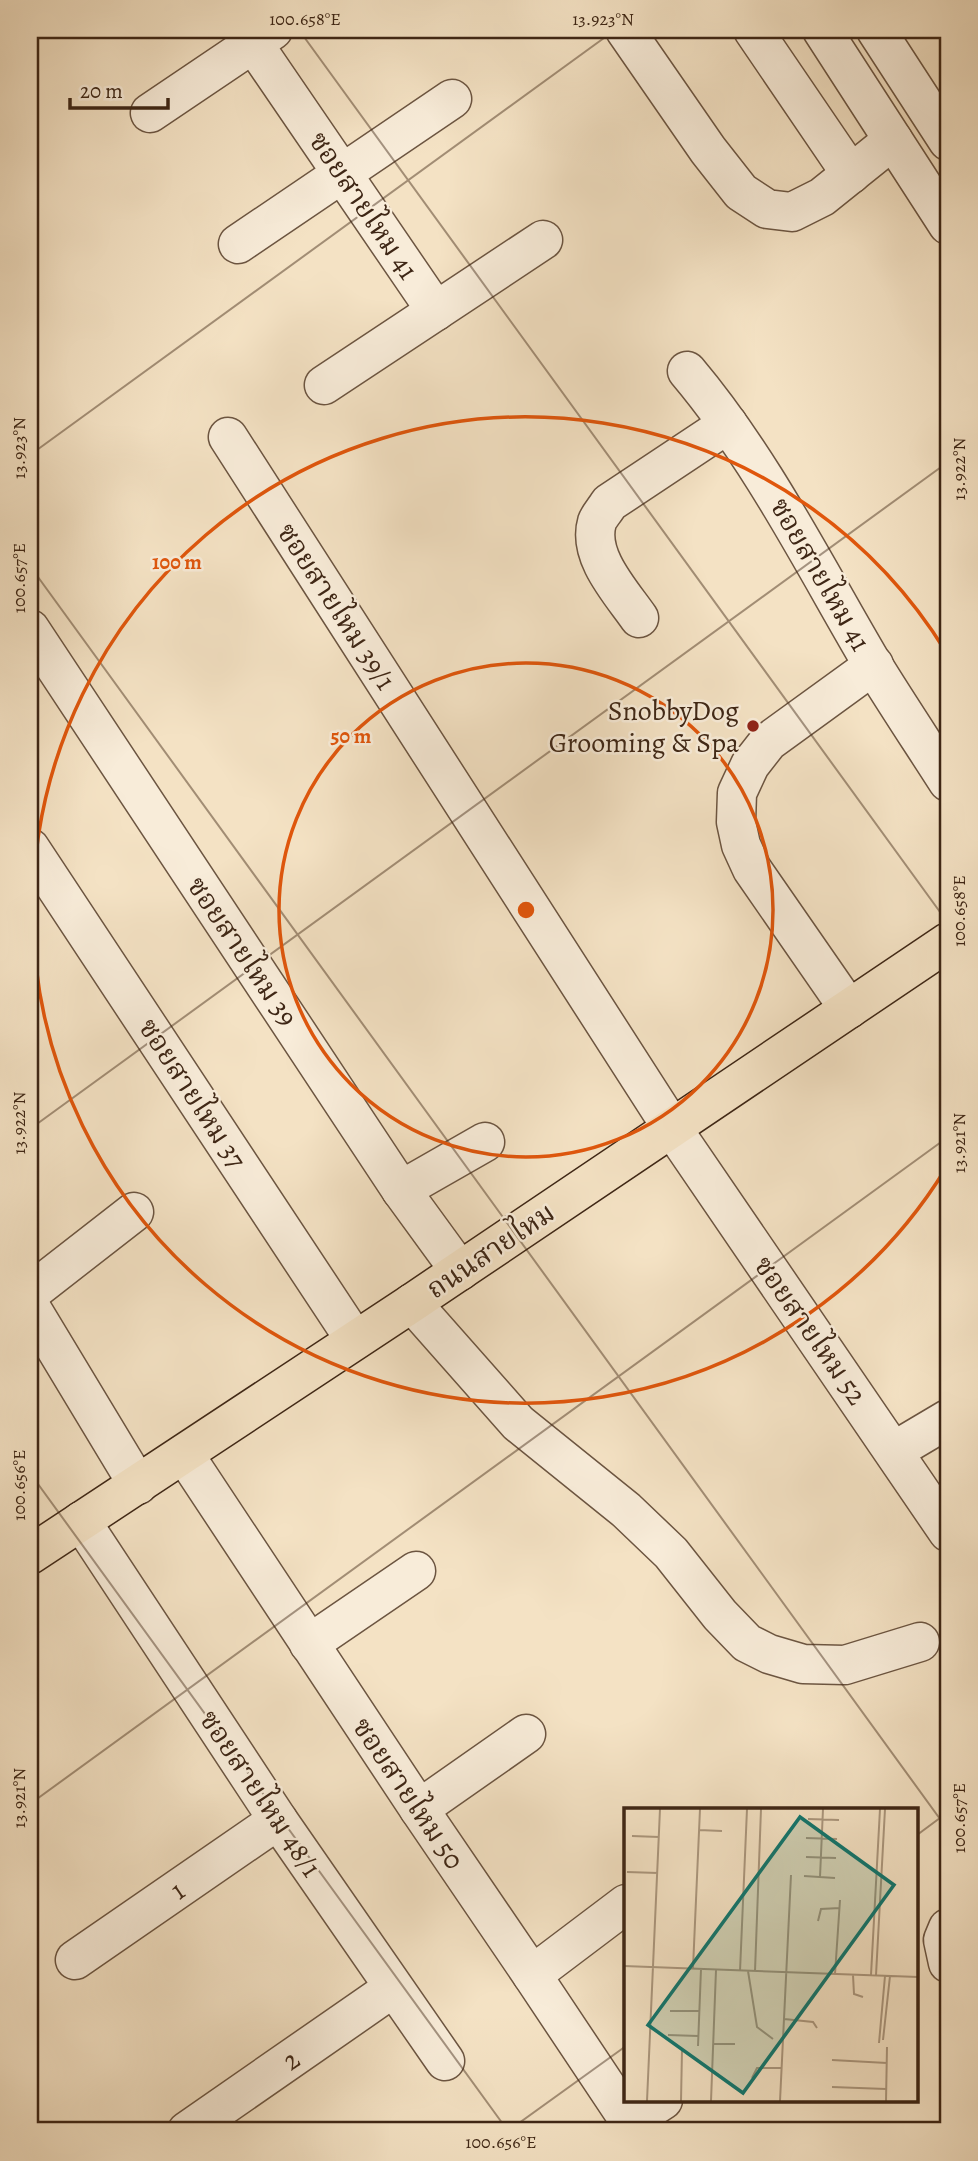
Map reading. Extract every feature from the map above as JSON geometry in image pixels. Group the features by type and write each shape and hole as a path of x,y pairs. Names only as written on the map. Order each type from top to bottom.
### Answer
{"main road":[{"name":"ถนนสายไหม","path":"30,1555 412,1303 948,942"}],"street":[{"path":"625,30 708,150 741,192 767,209 792,212 822,197 893,140"},
{"path":"753,30 851,174"},
{"path":"822,30 948,225"},
{"path":"876,30 948,141"},
{"path":"150,113 257,34"},
{"name":"ซอยสายไหม 41","path":"257,34 342,173 436,311"},
{"path":"238,244 452,99"},
{"path":"324,385 543,240"},
{"name":"ซอยสายไหม 41","path":"687,371 728,424 798,532 874,666 948,782"},
{"path":"639,618 603,564 596,544 597,522 609,503 728,424"},
{"name":"ซอยสายไหม 39/1","path":"228,437 672,1128"},
{"name":"ซอยสายไหม 39","path":"30,629 401,1190 460,1270"},
{"path":"849,1009 752,869 741,845 736,822 737,793 750,765 768,742 874,666"},
{"name":"ซอยสายไหม 37","path":"30,848 355,1340"},
{"name":"ซอยสายไหม 52","path":"672,1128 948,1532"},
{"path":"401,1190 485,1142"},
{"path":"30,1293 134,1212"},
{"path":"412,1303 518,1423 626,1510 671,1553 720,1615 747,1643 769,1654 803,1664 845,1665 920,1642"},
{"path":"30,1306 138,1485"},
{"path":"894,1451 948,1419"},
{"name":"ซอยสายไหม 50","path":"184,1454 633,2127"},
{"name":"ซอยสายไหม 48/1","path":"82,1521 278,1820 445,2061"},
{"path":"309,1644 416,1571"},
{"path":"419,1809 526,1734"},
{"name":"1","path":"75,1960 278,1820"},
{"path":"532,1975 624,1906"},
{"path":"948,1928 943,1940 948,1963"},
{"name":"2","path":"187,2131 393,1988"},
{"path":"633,2127 661,2102"}],"place":[{"name":"SnobbyDog Grooming & Spa","path":"753,726"}]}
